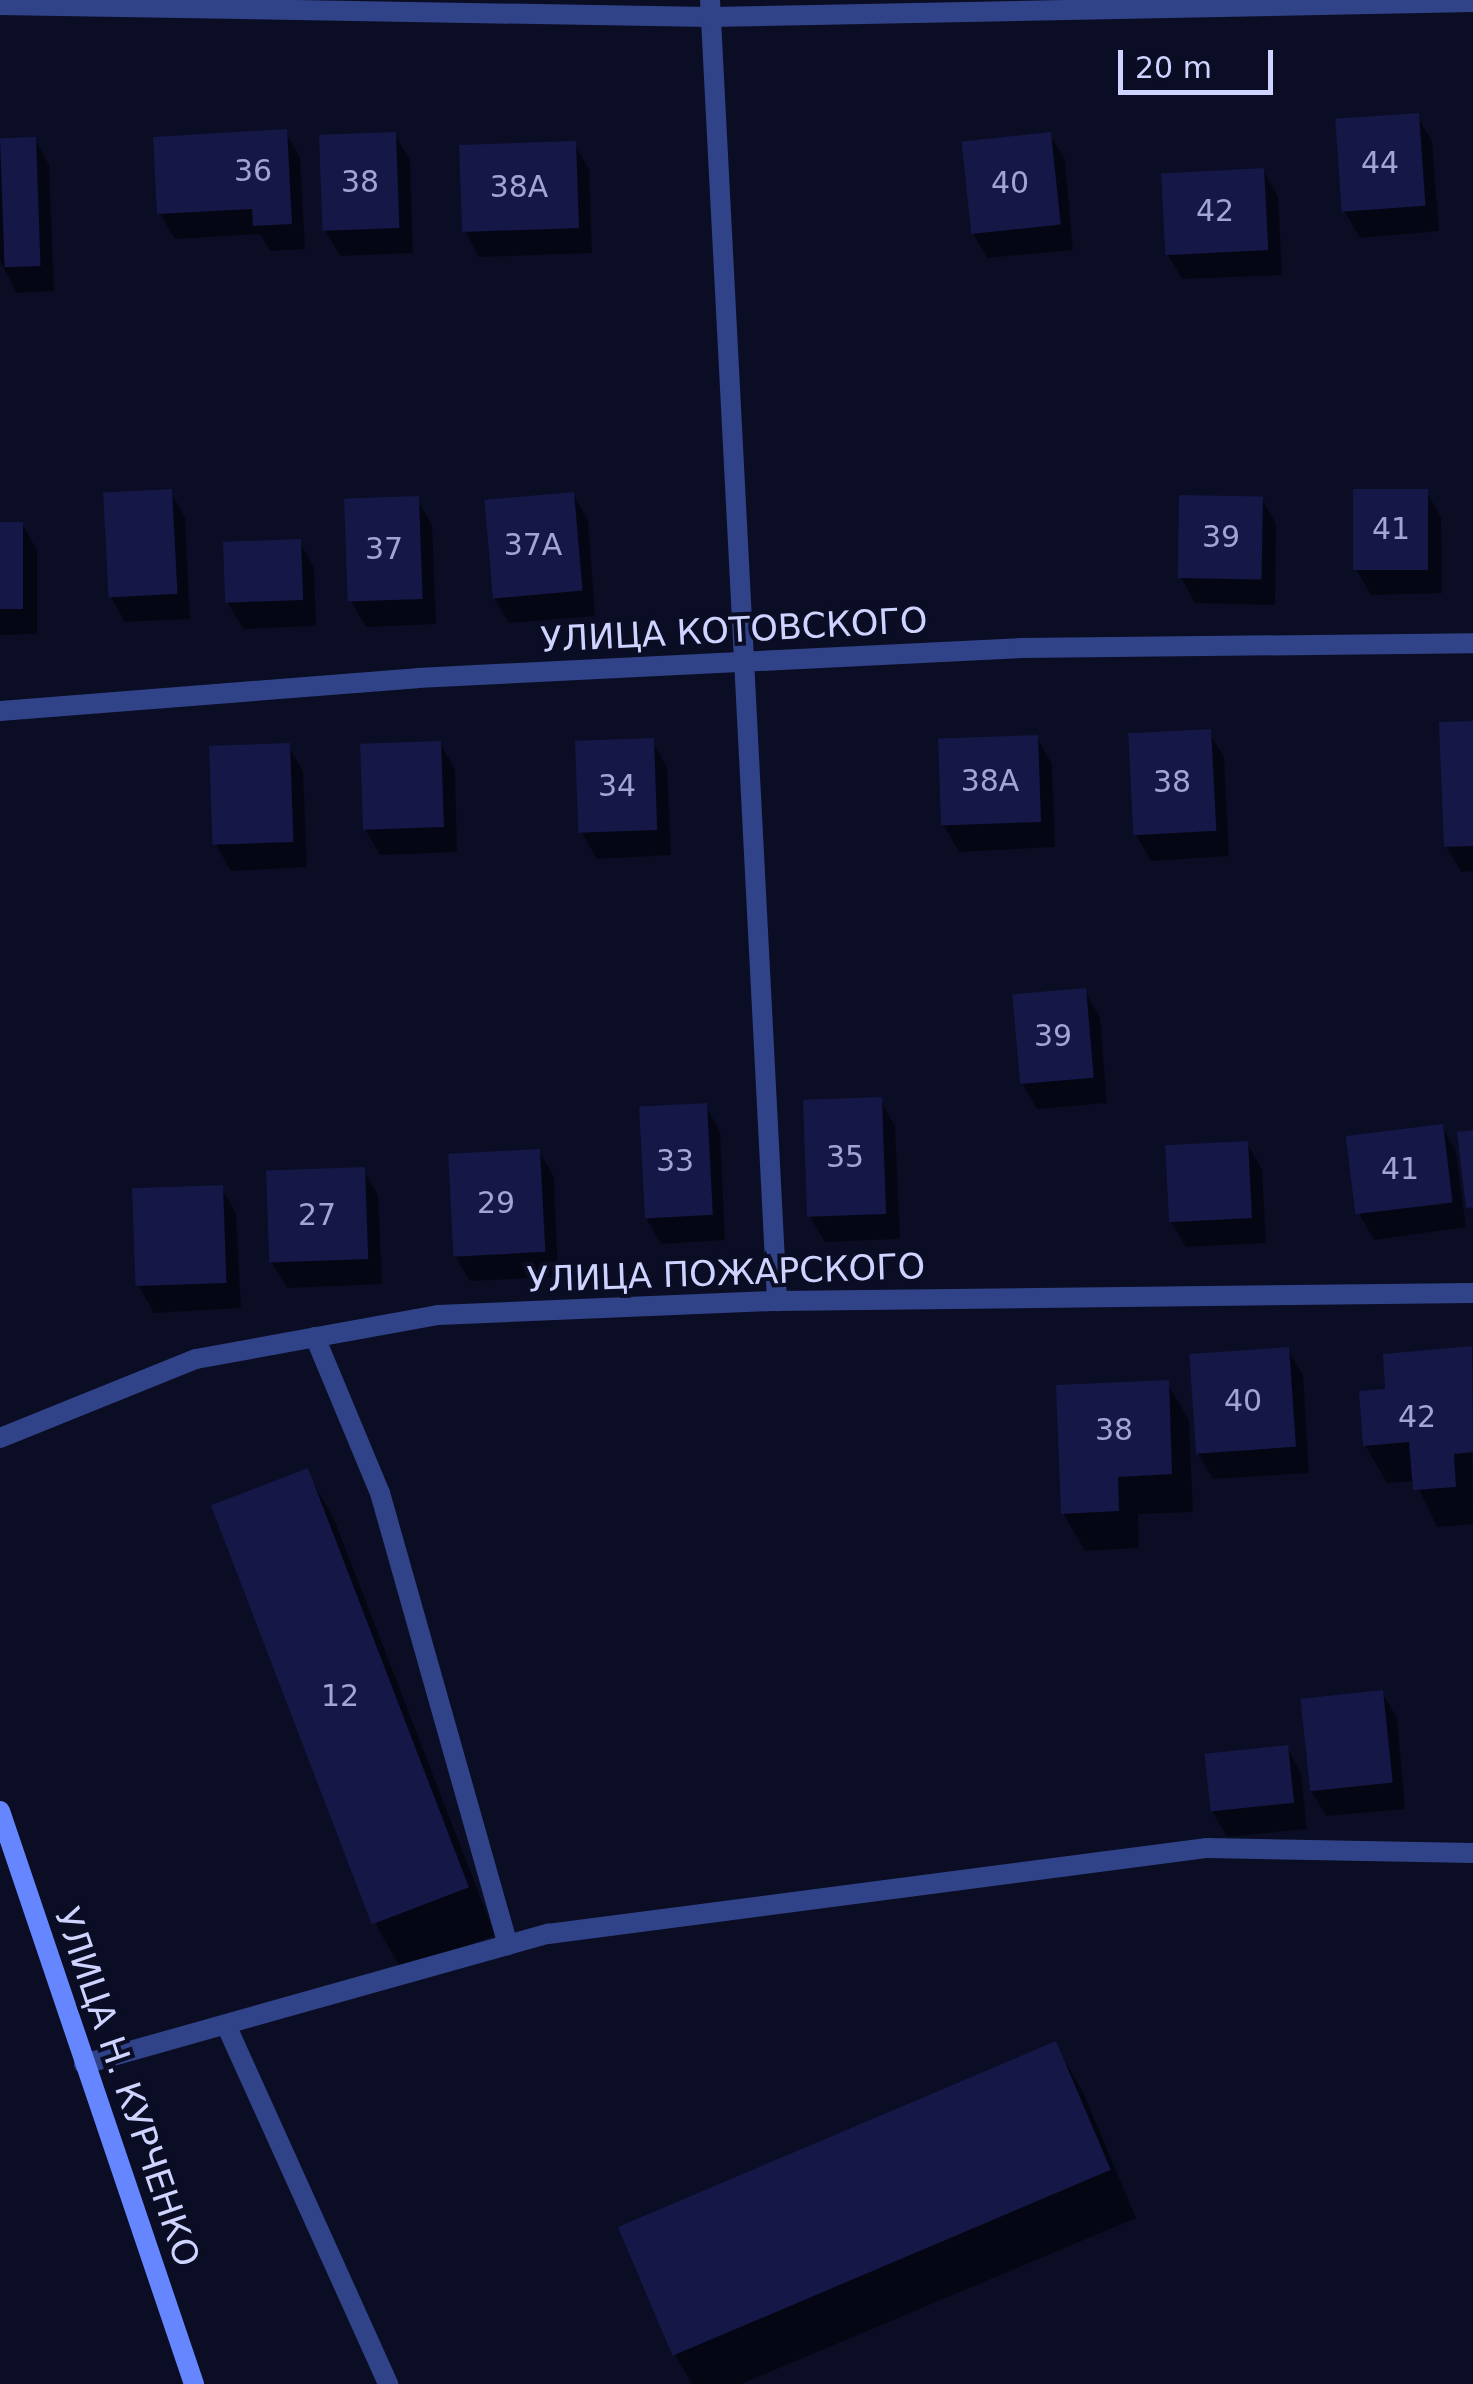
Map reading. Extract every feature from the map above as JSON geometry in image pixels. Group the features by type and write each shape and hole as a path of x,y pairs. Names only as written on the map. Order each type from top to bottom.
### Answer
{"main road":[{"name":"УЛИЦА Н. КУРЧЕНКО","path":"0,1811 194,2384"}],"street":[{"path":"0,4 710,8 1473,2"},
{"path":"710,8 777,1301"},
{"name":"УЛИЦА КОТОВСКОГО","path":"0,711 416,678 1021,648 1473,642"},
{"name":"УЛИЦА ПОЖАРСКОГО","path":"0,1438 196,1359 438,1316 777,1301 1473,1292"},
{"path":"315,1337 380,1493 508,1945"},
{"path":"84,2064 228,2026 306,1999 568,1932 1207,1848 1473,1853"},
{"path":"228,2026 388,2384"}],"building":[{"path":"1419,113 1425,206 1342,212 1335,119"},
{"path":"287,129 292,224 253,226 252,209 157,214 153,137"},
{"path":"396,132 399,228 322,231 319,135"},
{"path":"1051,132 1061,224 971,234 961,141"},
{"path":"36,137 41,266 5,267 0,138"},
{"path":"576,141 579,228 462,232 459,145"},
{"path":"1264,168 1268,250 1165,255 1161,173"},
{"path":"172,489 177,594 109,597 103,493"},
{"path":"1353,489 1428,489 1428,570 1353,570"},
{"path":"574,492 583,591 493,598 484,500"},
{"path":"1179,495 1263,496 1262,579 1178,578"},
{"path":"419,496 423,599 348,602 344,499"},
{"path":"0,522 23,522 23,609 0,609"},
{"path":"301,539 303,600 225,603 223,542"},
{"path":"1473,721 1473,846 1444,847 1439,722"},
{"path":"1211,729 1216,831 1133,835 1128,733"},
{"path":"1038,735 1041,822 941,825 938,738"},
{"path":"654,738 657,830 578,833 575,741"},
{"path":"441,741 444,827 363,830 360,744"},
{"path":"290,743 293,842 213,845 209,746"},
{"path":"1086,988 1094,1078 1020,1084 1012,994"},
{"path":"882,1097 886,1214 807,1217 803,1100"},
{"path":"707,1103 713,1215 645,1218 639,1107"},
{"path":"1443,1124 1453,1202 1355,1214 1346,1136"},
{"path":"1473,1130 1473,1207 1466,1208 1457,1132"},
{"path":"1248,1141 1252,1218 1169,1222 1165,1145"},
{"path":"540,1149 545,1252 454,1257 448,1154"},
{"path":"365,1167 368,1259 269,1262 266,1170"},
{"path":"223,1185 226,1283 135,1286 132,1188"},
{"path":"1472,1346 1473,1452 1454,1454 1456,1487 1413,1490 1409,1442 1363,1446 1359,1391 1385,1389 1383,1354"},
{"path":"1289,1347 1296,1447 1196,1454 1189,1354"},
{"path":"1169,1380 1172,1474 1118,1477 1119,1511 1061,1514 1056,1385"},
{"path":"308,1468 469,1887 372,1924 211,1505"},
{"path":"1383,1690 1393,1782 1310,1791 1300,1699"},
{"path":"1288,1745 1294,1803 1211,1811 1204,1754"},
{"path":"1056,2041 1111,2170 673,2356 618,2227"}]}
